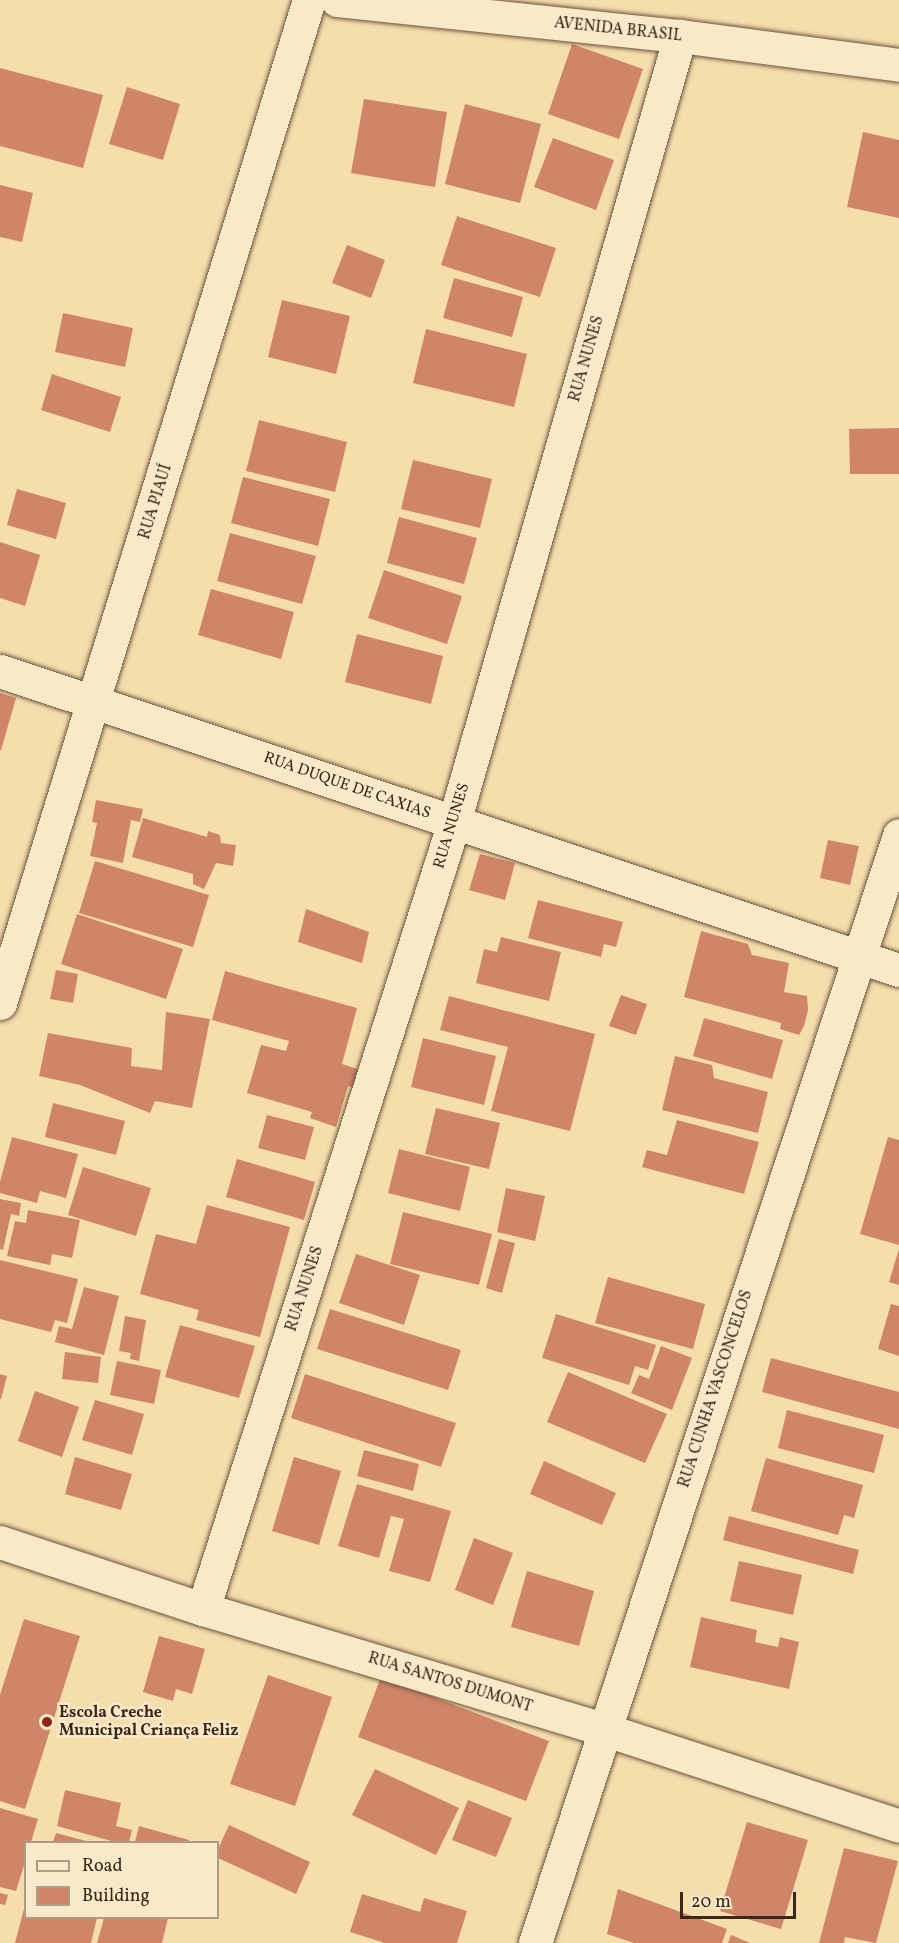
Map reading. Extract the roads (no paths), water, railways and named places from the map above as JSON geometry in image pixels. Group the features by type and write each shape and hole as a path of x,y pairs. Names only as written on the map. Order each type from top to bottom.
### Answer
{"street":[{"name":"RUA PIAUÍ","path":"0,1003 95,701 309,0"},
{"name":"AVENIDA BRASIL","path":"337,0 680,36 899,65"},
{"name":"RUA NUNES","path":"203,1609 454,822 680,36"},
{"name":"RUA DUQUE DE CAXIAS","path":"0,671 899,970"},
{"name":"RUA CUNHA VASCONCELOS","path":"535,1943 603,1729 899,835"},
{"name":"RUA SANTOS DUMONT","path":"0,1542 203,1609 603,1729 899,1826"}],"place":[{"name":"Escola Creche Municipal Criança Feliz","path":"47,1722"}]}
